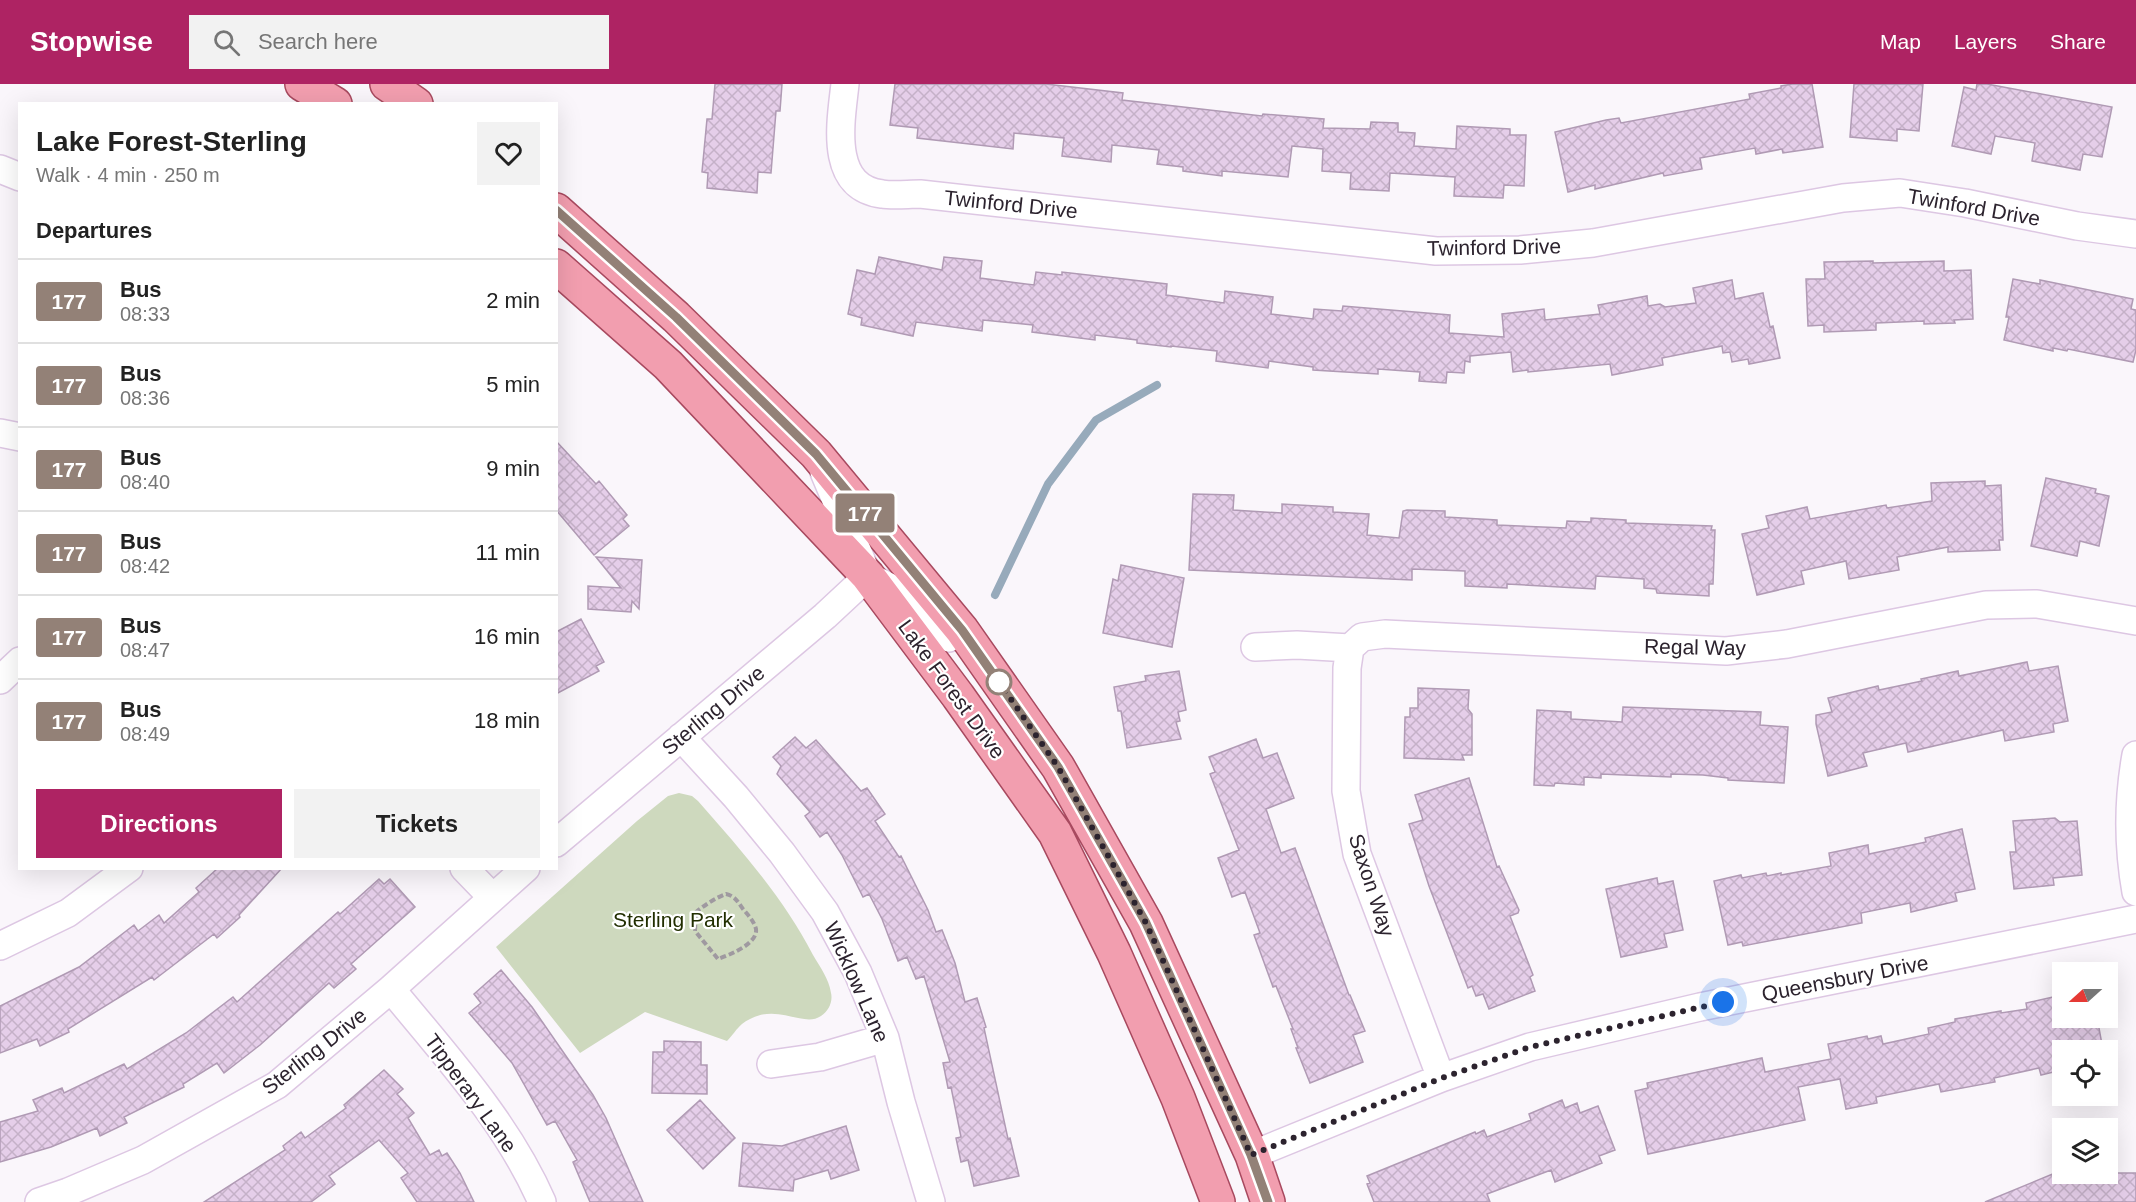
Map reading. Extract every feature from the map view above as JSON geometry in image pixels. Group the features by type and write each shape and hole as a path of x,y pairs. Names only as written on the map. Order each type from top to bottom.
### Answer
{"main road":[{"path":"302,84 332,102"},
{"name":"Lake Forest Drive","path":"558,212 676,317 816,454 962,630 1058,767 1146,923 1251,1155 1268,1202"},
{"name":"Lake Forest Drive","path":"558,268 668,365 868,576 952,687 1056,833 1114,953 1178,1098 1218,1202"},
{"path":"1178,1098 1208,1114 1251,1155 1253,1202"}],"street":[{"name":"Twinford Drive","path":"845,84 839,140 843,160 852,177 866,189 882,194 920,194 1436,251 1520,250 1593,243 1843,198 1900,193 1965,203 2077,226 2136,234"},
{"path":"0,169 18,176"},
{"path":"0,433 18,437"},
{"path":"816,454 868,576 916,602 1025,720"},
{"name":"Sterling Drive","path":"558,841 825,616 868,576"},
{"name":"Regal Way","path":"1255,647 1297,645 1350,648 1362,637 1385,634 1726,651 1787,644 1986,605 2037,604 2136,621"},
{"name":"Saxon Way","path":"1350,648 1347,668 1346,790 1357,854 1442,1078"},
{"path":"0,680 18,663"},
{"name":"Wicklow Lane","path":"681,737 736,797 782,853 825,912 858,973 885,1038 901,1102 931,1202"},
{"path":"2136,755 2130,829 2136,892"},
{"path":"0,946 68,913 126,870"},
{"path":"467,870 492,897"},
{"name":"Sterling Drive","path":"39,1202 143,1160 277,1085 391,989 524,870"},
{"name":"Queensbury Drive","path":"1251,1155 1442,1078 1530,1047 1712,1005 2136,919"},
{"name":"Tipperary Lane","path":"391,989 469,1084 506,1136 542,1202"},
{"path":"771,1064 820,1057 885,1038"}],"path":[{"path":"726,894 736,899 754,924 756,931 754,938 733,954 718,959 694,931 696,912 717,897 726,894"}],"green space":[{"name":"Sterling Park","path":"679,793 692,796 698,801 775,894 826,978 830,988 830,1006 824,1014 814,1019 776,1014 754,1017 742,1024 727,1041 645,1012 580,1053 496,947 637,821 668,796"}],"building":[{"path":"715,84 782,84 780,111 776,111 771,173 758,172 757,193 707,188 708,173 702,172 707,119 712,119"},
{"path":"895,84 1046,84 1123,93 1122,100 1262,116 1263,114 1324,119 1323,128 1370,129 1371,122 1398,123 1398,132 1415,133 1414,146 1456,149 1457,126 1510,129 1510,135 1526,135 1524,186 1504,185 1503,198 1454,196 1455,177 1390,173 1389,191 1350,189 1351,173 1322,171 1323,149 1292,146 1288,177 1222,171 1222,176 1183,171 1183,167 1157,164 1159,150 1112,145 1111,162 1062,156 1064,138 1014,133 1013,149 917,138 918,128 890,125"},
{"path":"1792,84 1812,84 1823,147 1783,153 1782,149 1756,154 1755,148 1700,158 1702,169 1664,176 1663,173 1595,189 1595,185 1568,192 1555,132 1606,120 1619,118 1621,123 1750,99 1749,94"},
{"path":"1854,84 1923,84 1919,131 1897,129 1897,141 1850,137"},
{"path":"1977,84 2112,107 2102,157 2083,154 2080,170 2032,161 2035,143 1995,136 1991,154 1952,146 1964,87 1976,90"},
{"path":"879,257 942,270 944,257 982,261 980,278 1034,285 1036,272 1062,275 1062,272 1167,284 1166,295 1224,303 1225,291 1273,297 1271,314 1313,319 1314,309 1342,311 1343,306 1450,315 1449,333 1504,337 1502,314 1544,309 1545,320 1600,314 1598,305 1647,296 1648,306 1660,304 1665,307 1696,303 1693,288 1732,280 1735,299 1763,293 1770,327 1773,326 1780,358 1749,364 1748,359 1732,362 1730,352 1723,353 1722,346 1662,358 1663,365 1612,375 1610,364 1513,372 1511,352 1470,356 1470,362 1465,361 1464,373 1447,372 1446,383 1419,381 1420,372 1378,369 1378,374 1313,370 1313,367 1269,361 1268,368 1216,361 1217,351 1137,343 1137,340 1095,335 1095,340 1032,332 1033,325 983,320 982,331 916,322 913,336 861,325 862,318 848,314 857,270 875,274"},
{"path":"1873,261 1873,263 1944,261 1944,271 1971,270 1973,319 1954,320 1955,323 1924,324 1924,321 1876,323 1876,330 1824,332 1824,325 1808,326 1806,279 1825,279 1824,262"},
{"path":"2013,279 2040,284 2040,280 2133,299 2131,309 2136,310 2136,350 2133,362 2068,349 2067,351 2053,348 2053,351 2004,340"},
{"path":"558,443 596,484 599,481 627,515 623,519 629,526 594,555 558,512"},
{"path":"2046,478 2096,489 2095,493 2109,496 2099,546 2080,541 2077,556 2031,546"},
{"path":"1985,481 1985,486 2001,485 2003,540 1999,540 2000,550 1948,552 1948,547 1897,557 1899,570 1849,579 1846,561 1801,571 1804,584 1757,595 1742,534 1769,528 1766,516 1807,507 1810,519 1886,505 1887,508 1932,501 1931,483"},
{"path":"1193,494 1234,495 1233,510 1282,513 1282,504 1333,507 1333,512 1369,514 1367,535 1399,538 1403,511 1407,510 1445,511 1445,517 1497,520 1497,525 1566,528 1567,521 1591,522 1591,518 1626,520 1626,523 1712,526 1711,530 1715,530 1713,584 1709,584 1709,596 1657,593 1656,589 1644,588 1644,579 1596,576 1595,589 1507,584 1507,588 1465,586 1465,571 1412,569 1412,580 1189,570"},
{"path":"596,557 642,560 639,609 632,601 631,612 588,609 588,586 621,588"},
{"path":"1121,565 1184,578 1172,647 1103,633 1113,579 1118,581"},
{"path":"581,619 604,662 596,666 599,671 558,693 558,631"},
{"path":"2027,662 2029,671 2058,666 2068,721 2053,724 2054,732 2005,741 2003,730 1908,752 1906,743 1863,753 1867,766 1828,776 1816,715 1832,712 1828,698 1878,686 1879,690 1958,671 1959,676"},
{"path":"1179,671 1186,710 1178,712 1180,721 1176,722 1181,739 1127,748 1121,711 1118,711 1114,687 1146,681 1145,676"},
{"path":"1418,688 1469,690 1468,709 1472,714 1472,755 1462,755 1464,760 1404,758 1405,717 1410,717 1410,708 1418,708"},
{"path":"1623,707 1761,712 1760,725 1788,727 1784,783 1728,780 1728,778 1703,775 1671,774 1671,777 1601,774 1601,778 1584,777 1584,785 1555,783 1554,786 1534,785 1537,710 1571,712 1571,719 1622,722"},
{"path":"795,737 806,748 816,740 861,791 867,788 885,814 875,821 899,857 901,856 928,910 936,932 942,930 955,963 965,1002 977,998 986,1027 984,1028 1008,1139 1010,1138 1019,1176 974,1186 968,1160 961,1162 956,1138 961,1137 951,1087 948,1088 943,1063 950,1062 924,976 916,979 907,957 898,961 882,919 869,894 863,897 842,855 827,832 820,837 805,816 810,812 777,774 781,766 773,757"},
{"path":"1256,739 1263,758 1277,753 1294,798 1266,809 1281,853 1295,848 1349,995 1365,1031 1353,1035 1363,1062 1310,1083 1296,1048 1298,1048 1291,1029 1293,1029 1276,986 1273,987 1254,935 1260,933 1245,892 1232,897 1218,858 1239,850 1210,774 1215,772 1209,757"},
{"path":"1469,778 1497,867 1499,866 1519,910 1518,913 1510,916 1533,975 1530,977 1535,991 1489,1009 1483,994 1476,996 1472,986 1468,988 1429,886 1409,824 1423,820 1415,795"},
{"path":"2055,818 2060,822 2077,821 2082,875 2053,878 2054,885 2014,889 2010,852 2016,852 2013,821"},
{"path":"1962,829 1975,889 1955,893 1957,901 1911,912 1910,903 1861,913 1862,923 1743,946 1742,942 1728,945 1714,881 1741,875 1742,878 1766,873 1767,876 1781,873 1781,875 1831,866 1829,853 1868,845 1869,854 1926,842 1925,838"},
{"path":"216,870 280,870 239,915 240,917 217,938 214,934 154,980 152,977 68,1029 69,1032 40,1046 37,1039 0,1053 0,1006 79,967 134,925 138,931 159,915 164,923 199,892 196,888"},
{"path":"1657,878 1658,884 1673,881 1683,930 1664,934 1667,947 1621,957 1606,889"},
{"path":"379,879 384,884 390,879 415,907 351,964 356,969 334,988 329,983 260,1045 224,1073 217,1063 183,1084 184,1087 124,1117 127,1123 100,1136 97,1128 51,1147 0,1162 0,1122 38,1111 33,1100 62,1088 64,1093 124,1064 127,1069 186,1033 233,997 237,1002 338,912 340,914"},
{"path":"501,970 532,1007 593,1095 606,1118 643,1202 590,1202 573,1162 577,1160 555,1121 547,1125 512,1063 469,1013 481,1003 474,994"},
{"path":"2052,997 2052,1028 2099,1028 2101,1040 2052,1040 2052,1072 2041,1075 2039,1068 1994,1078 1995,1082 1941,1092 1939,1084 1876,1097 1877,1103 1846,1109 1840,1079 1798,1087 1805,1120 1648,1154 1635,1091 1648,1088 1647,1083 1762,1058 1765,1072 1831,1059 1828,1044 1867,1036 1868,1039 1881,1036 1883,1044 1929,1034 1928,1028 1955,1022 1955,1019 2027,1009 2026,1003"},
{"path":"664,1041 701,1042 701,1065 707,1065 707,1094 652,1093 653,1052 664,1052"},
{"path":"384,1070 403,1089 397,1094 414,1113 408,1118 430,1155 439,1150 442,1156 447,1153 474,1202 417,1202 401,1178 408,1173 379,1140 329,1176 335,1184 311,1202 204,1202 285,1150 283,1146 301,1132 305,1138 346,1108 344,1105"},
{"path":"700,1100 735,1138 703,1169 667,1130"},
{"path":"1562,1100 1565,1108 1577,1103 1580,1113 1598,1106 1615,1150 1599,1156 1602,1163 1555,1182 1551,1170 1487,1194 1490,1202 1374,1202 1367,1184 1370,1183 1367,1176 1475,1132 1476,1134 1484,1130 1487,1137 1531,1120 1529,1114"},
{"path":"846,1126 859,1170 831,1179 828,1170 794,1180 793,1191 739,1186 743,1143 782,1146"},
{"path":"2118,1173 2136,1173 2136,1202 1985,1202 2052,1174 2052,1184 2118,1184"}],"waterway":[{"path":"995,595 1048,484 1096,420 1157,385"}],"bus line":[{"name":"177","path":"558,212 676,317 816,454 962,630 1058,767 1146,923 1251,1155 1268,1202"}],"route":[{"path":"999,682 1058,767 1146,923 1251,1155 1442,1078 1530,1047 1723,1002"}]}
